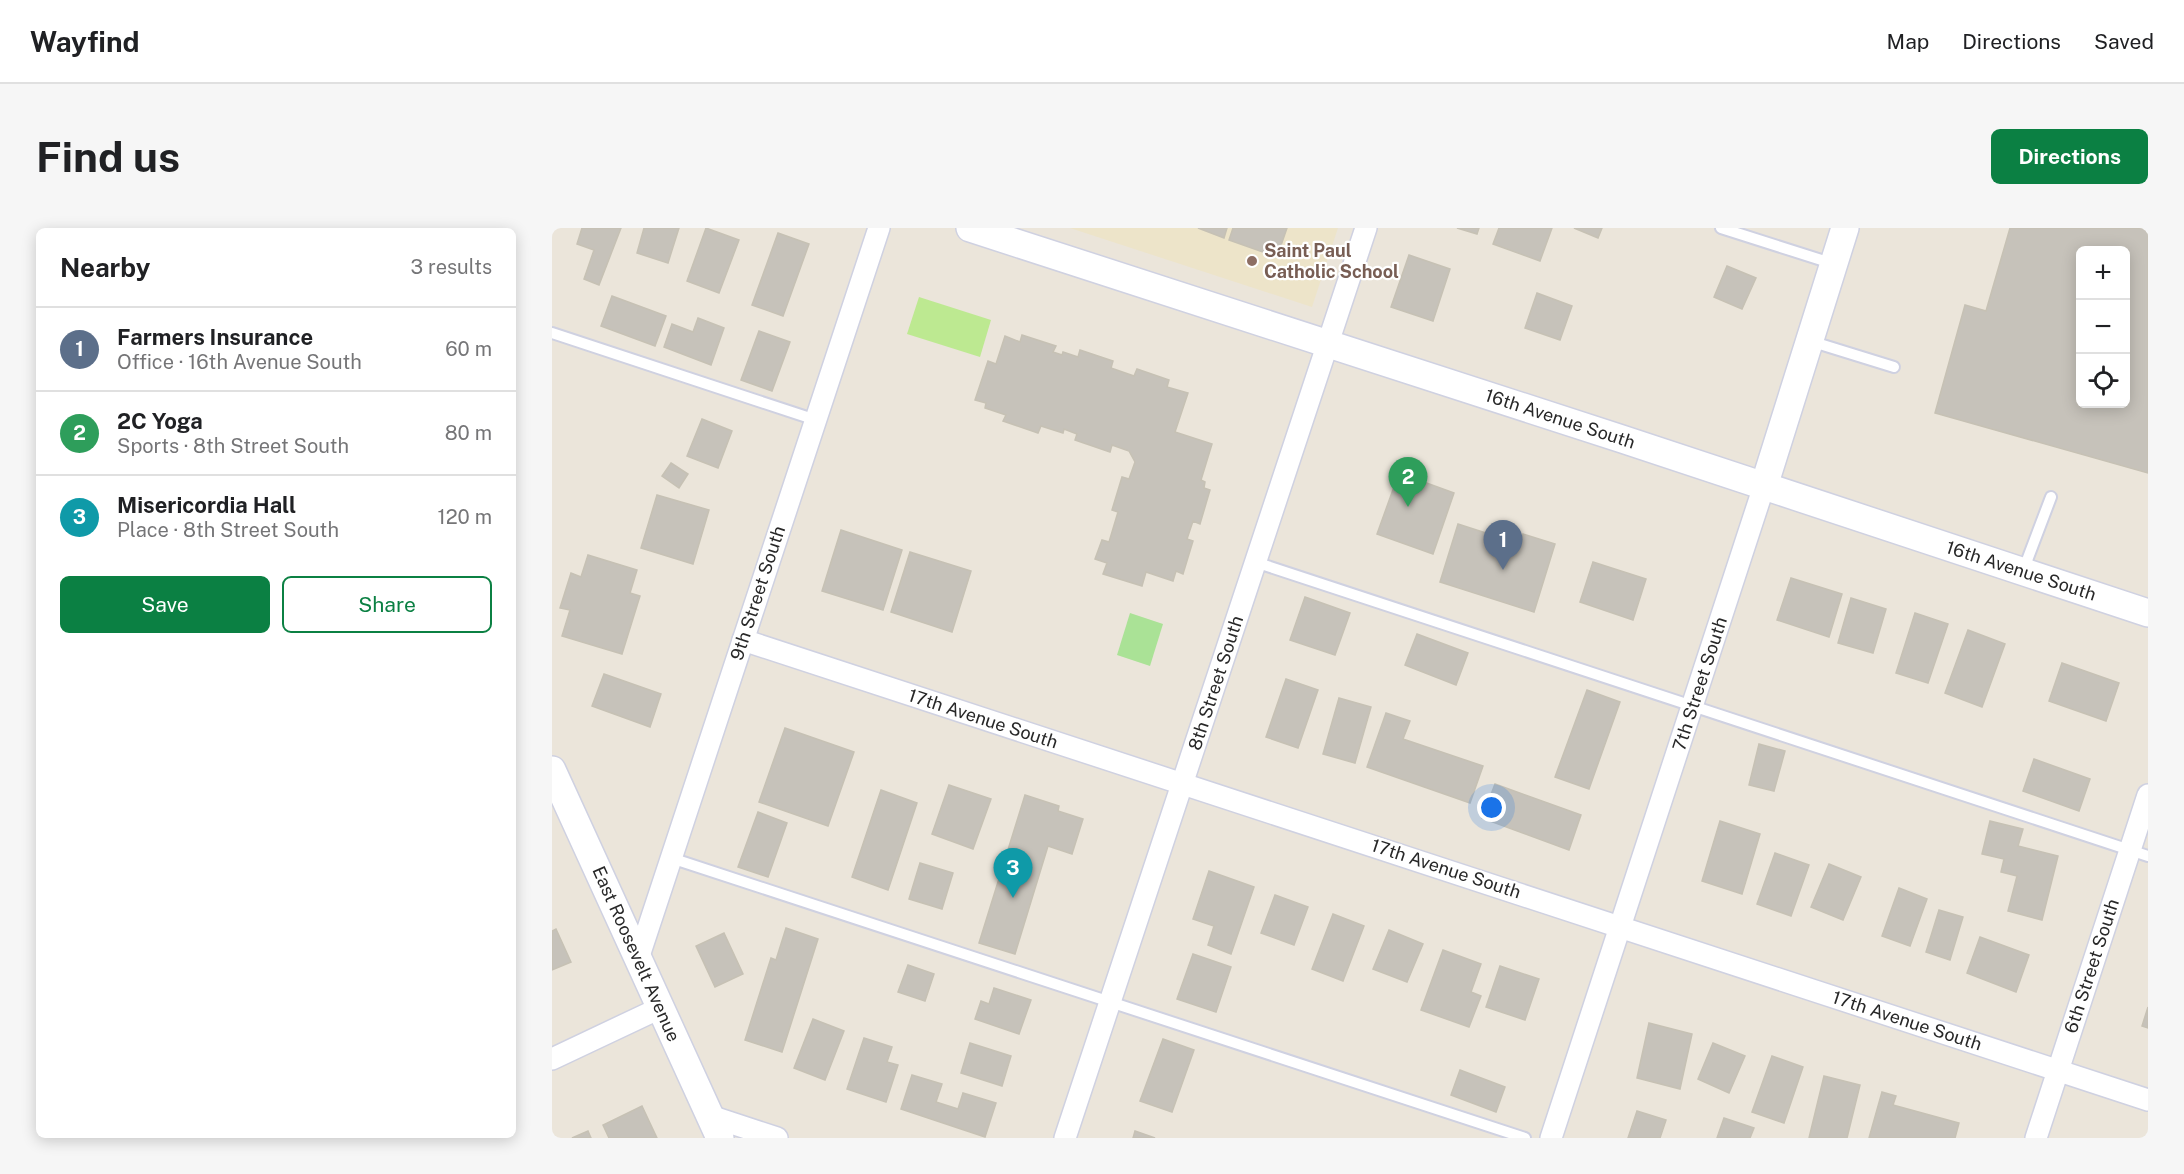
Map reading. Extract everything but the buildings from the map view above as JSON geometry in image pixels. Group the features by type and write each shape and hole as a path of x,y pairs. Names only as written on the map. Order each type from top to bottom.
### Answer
{"street":[{"name":"9th Street South","path":"638,959 879,228"},
{"name":"16th Avenue South","path":"970,228 2148,613"},
{"name":"8th Street South","path":"1065,1138 1366,228"},
{"name":"7th Street South","path":"1551,1138 1693,706 1845,228"},
{"name":"17th Avenue South","path":"743,640 2148,1100"},
{"name":"East Roosevelt Avenue","path":"552,770 558,801 638,959 715,1127"},
{"name":"6th Street South","path":"2036,1138 2058,1070 2139,853 2148,795"},
{"path":"552,1059 660,1008"},
{"path":"715,1127 777,1138"}],"lane":[{"path":"1722,228 1834,264"},
{"path":"552,333 816,420"},
{"path":"1810,341 1894,367"},
{"path":"2023,571 2051,496"},
{"path":"1256,562 2139,853"},
{"path":"671,858 1525,1138"}],"shaded area":[{"name":"Saint Paul Catholic School","path":"1070,228 1338,228 1312,307"}],"green space":[{"path":"919,297 991,320 980,357 907,334"},
{"path":"1130,613 1163,624 1150,666 1117,655"}],"place":[{"name":"Saint Paul Catholic School","path":"1252,261"},
{"name":"2C Yoga","path":"1408,507"},
{"name":"Farmers Insurance","path":"1503,570"},
{"name":"Misericordia Hall","path":"1013,898"}]}
